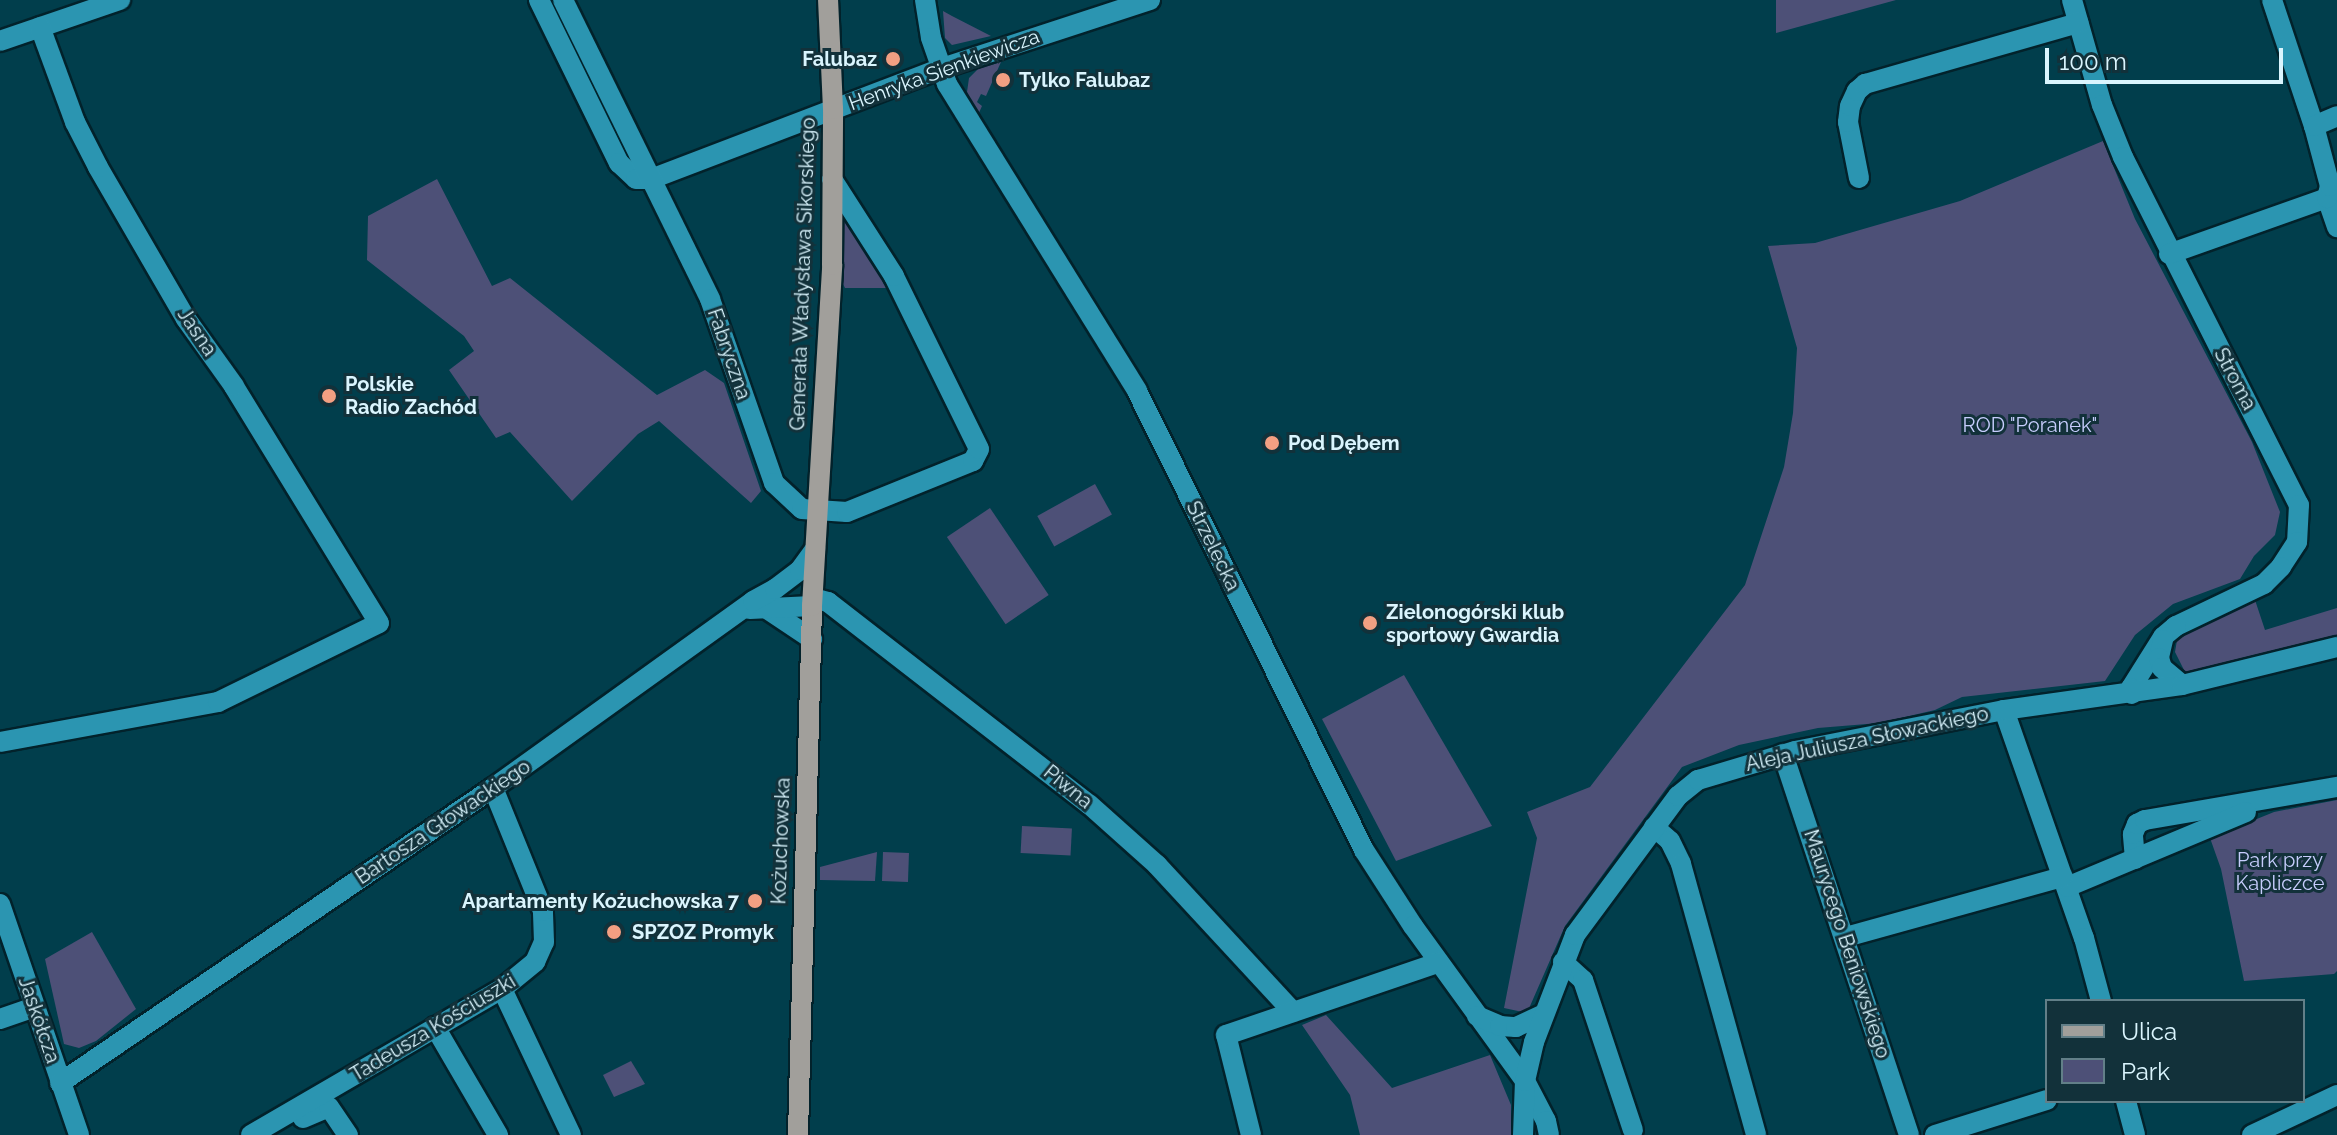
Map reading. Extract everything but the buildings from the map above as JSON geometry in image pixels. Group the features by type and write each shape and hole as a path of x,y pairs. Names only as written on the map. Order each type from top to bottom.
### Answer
{"main road":[{"name":"Generała Władysława Sikorskiego","path":"815,549 830,322 833,109 828,0"},
{"name":"Kożuchowska","path":"798,1135 815,549"}],"street":[{"path":"539,0 619,163 636,179 651,179"},
{"name":"Fabryczna","path":"563,0 722,328 774,483 802,509 817,510"},
{"name":"Strzelecka","path":"925,0 939,69 963,114 1130,379 1343,810 1387,888 1525,1081 1546,1121 1549,1135"},
{"name":"Henryka Sienkiewicza","path":"651,179 939,69 1150,0"},
{"name":"Stroma","path":"2072,0 2115,137 2169,254 2299,505 2297,542 2281,567 2264,584 2176,626 2163,637 2131,688 2132,694"},
{"path":"2272,0 2329,177 2327,198 2337,227"},
{"path":"0,41 115,2"},
{"path":"1859,178 1848,122 1850,106 1857,91 1865,84 2078,23"},
{"name":"Jasna","path":"0,742 218,702 379,623 234,386 186,319 98,167 75,122 40,27"},
{"path":"2314,126 2337,116"},
{"path":"817,510 847,512 973,461 979,449 894,276 832,179"},
{"path":"2169,254 2327,198"},
{"name":"Bartosza Głowackiego","path":"60,1083 493,788 742,610 769,598 800,570 815,549"},
{"path":"769,598 813,599"},
{"path":"769,598 812,639"},
{"name":"Piwna","path":"813,599 828,602 1090,805 1157,865 1293,1012"},
{"path":"2163,637 2159,658 2162,668 2182,685"},
{"name":"Aleja Juliusza Słowackiego","path":"1523,1135 1525,1081 1542,1015 1575,935 1678,796 1698,780 1783,754 2004,710 2182,685 2337,647"},
{"path":"2004,710 2065,882 2100,999"},
{"name":"Maurycego Beniowskiego","path":"1783,754 1909,1135"},
{"path":"2135,859 2133,834 2137,824 2145,820 2337,787"},
{"name":"Tadeusza Kościuszki","path":"251,1135 502,989 535,962 545,928 536,890 493,788"},
{"path":"1846,937 2065,882 2135,859 2244,813 2254,803"},
{"path":"1654,827 1670,841 1681,864 1756,1135"},
{"name":"Jaskółcza","path":"0,904 79,1135"},
{"path":"1563,962 1583,980 1633,1130"},
{"path":"1251,1135 1226,1035 1438,963"},
{"path":"502,989 571,1135"},
{"path":"0,1019 34,1007"},
{"path":"1477,1016 1500,1026 1516,1027 1542,1015"},
{"path":"435,1027 498,1135"},
{"path":"2252,1135 2337,1095"},
{"path":"1935,1135 2045,1101"},
{"path":"2127,1103 2135,1135"},
{"path":"275,1135 318,1109 329,1107 348,1135"}],"green space":[{"path":"1776,0 1896,0 1776,33"},
{"path":"943,11 991,36 952,45 945,38"},
{"path":"1001,62 986,96 981,94 977,102 982,106 978,115 967,92 969,78 978,69"},
{"name":"ROD \"Poranek\"","path":"2103,141 2135,219 2252,442 2280,512 2275,535 2254,556 2240,579 2173,604 2135,635 2105,681 1962,697 1935,710 1879,723 1818,728 1739,745 1682,767 1565,926 1527,1013 1504,1008 1537,838 1527,812 1590,787 1745,585 1784,467 1793,413 1797,348 1768,246 1815,243 1960,201"},
{"path":"437,179 492,286 510,278 657,395 705,370 724,383 761,491 751,503 659,421 638,434 572,501 510,432 496,438 449,370 474,351 464,336 367,260 368,216"},
{"path":"848,217 887,288 845,288 844,220"},
{"path":"1095,484 1112,515 1054,547 1037,516"},
{"path":"990,508 1049,595 1006,624 947,537"},
{"path":"2255,600 2265,630 2337,608 2337,639 2186,674 2175,652 2177,640 2186,632"},
{"path":"1404,675 1492,826 1396,861 1322,719"},
{"name":"Park przy Kapliczce","path":"2337,800 2337,971 2334,974 2244,981 2221,869 2210,838 2274,812"},
{"path":"1022,826 1072,829 1071,856 1021,853"},
{"path":"877,852 875,881 820,880 820,867"},
{"path":"883,852 909,853 908,882 882,881"},
{"path":"92,932 136,1009 96,1041 79,1048 64,1044 45,959"},
{"path":"1326,1015 1392,1088 1490,1055 1511,1105 1511,1135 1360,1135 1350,1095 1302,1025"},
{"path":"631,1061 645,1084 614,1097 603,1075"}],"place":[{"name":"Falubaz","path":"893,59"},
{"name":"Tylko Falubaz","path":"1003,80"},
{"name":"Polskie Radio Zachód","path":"329,396"},
{"name":"Pod Dębem","path":"1272,443"},
{"name":"Zielonogórski klub sportowy Gwardia","path":"1370,623"},
{"name":"Apartamenty Kożuchowska 7","path":"755,901"},
{"name":"SPZOZ Promyk","path":"614,932"}]}
